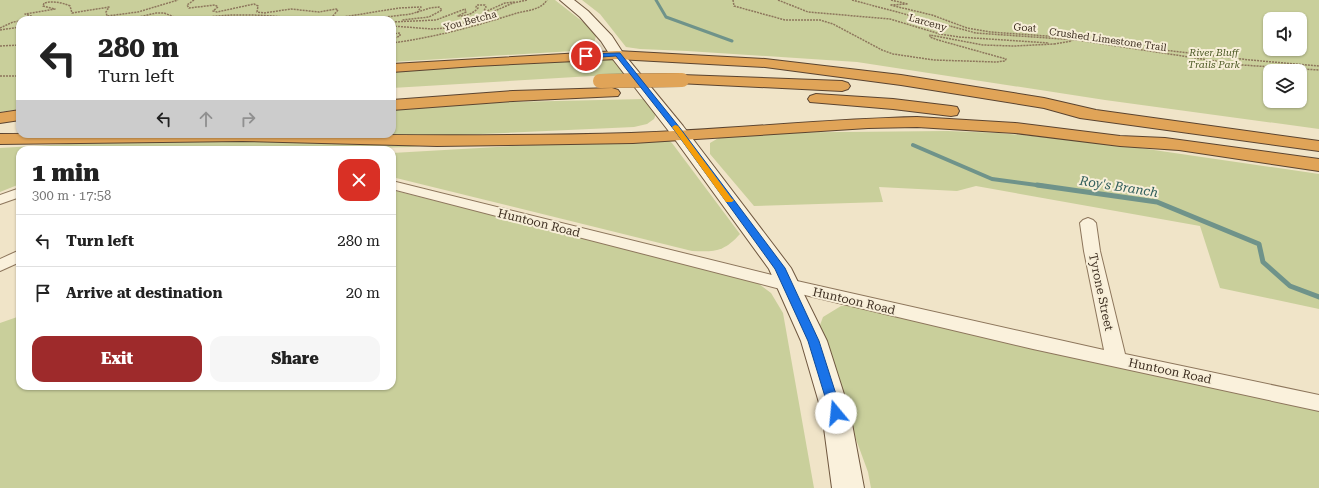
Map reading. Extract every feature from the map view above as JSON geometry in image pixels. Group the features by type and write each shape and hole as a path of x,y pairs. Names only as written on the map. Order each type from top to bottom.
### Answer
{"highway":[{"path":"396,68 618,55 765,63 823,70 1044,103 1095,115"},
{"path":"396,94 600,81 685,87 771,96 893,104 994,117 1319,165"},
{"path":"396,105 513,96 612,93 767,82 886,89 972,98 1319,146"},
{"path":"0,118 16,116"},
{"path":"320,138 437,141 633,138 868,123 917,122 1015,128 1120,141 1179,145"},
{"path":"0,126 16,124"},
{"path":"0,139 16,138"},
{"path":"0,139 81,138"}],"street":[{"path":"566,0 584,14 596,26 681,135 780,268 814,341 836,413 848,488"},
{"name":"Huntoon Road","path":"396,186 788,285 1116,360 1319,403"},
{"path":"0,200 16,194"},
{"name":"Tyrone Street","path":"1088,223 1092,251 1116,360"},
{"path":"0,266 16,257"}],"path":[{"path":"30,16 25,14 55,9 43,6 44,3 51,1 64,3 70,6 72,13 78,14 102,7 109,7 106,12 108,16 138,12 178,0"},
{"path":"194,0 187,5 189,8 215,4 218,7 213,11 217,12 254,4 258,6 257,12 264,13 290,9 312,12 338,10 333,16"},
{"path":"396,22 429,21 452,15 465,9 466,12 458,16 463,16 476,10 478,8 476,6 477,5 485,5 486,7 484,11 488,11 505,2 527,0"},
{"name":"You Betcha","path":"396,43 428,39 496,21 519,12 537,9 545,4 547,0"},
{"path":"733,0 734,6 785,20 820,20 833,24 882,50 927,59 959,62 996,62 1005,61 1006,59 938,40 930,37 930,35 972,44 996,46 1054,44"},
{"name":"Larceny","path":"778,0 808,12 890,19 940,34 959,37 1054,44 1077,40"},
{"name":"Crushed Limestone Trail","path":"852,0 976,33 1077,40 1242,65 1319,70"},
{"name":"Goat","path":"892,0 908,4 890,5 932,15 974,30 1075,38 1110,44 1319,66"},
{"path":"396,26 435,29 445,28 492,13 515,2"},
{"path":"349,16 413,6 421,7 417,12"},
{"path":"396,16 430,8 439,7 442,10 420,19 396,22"},
{"path":"143,16 164,13 172,16"},
{"path":"230,16 265,16"},
{"path":"0,29 16,22"},
{"path":"0,29 16,27"},
{"path":"396,34 400,33 400,36 396,38"},
{"path":"0,46 16,45"},
{"path":"0,76 16,76"}],"green space":[{"path":"0,0 555,0 592,29 596,36 594,43 585,49 573,51 396,62 396,16 16,16 16,110 0,112"},
{"name":"River Bluff Trails Park","path":"582,0 1319,0 1319,129 1105,100 857,62 626,47 600,14"},
{"path":"616,58 626,74 396,88 396,68"},
{"path":"645,99 656,114 654,119 647,124 634,127 458,135 396,136 396,109 512,102"},
{"path":"948,131 998,133 1099,142 1319,174 1319,309 1220,288 1200,226 976,186 957,191 879,187 883,202 754,206 710,154 710,143 722,136 742,133"},
{"path":"665,138 672,143 740,234 724,248 713,251 692,251 396,178 396,153"},
{"path":"101,142 457,142 396,147 396,146 34,146"},
{"path":"16,147 16,186 0,192 0,148"},
{"path":"396,191 755,281 771,293 783,313 814,488 0,488 0,323 16,317 16,390 396,390"},
{"path":"861,304 1319,403 1319,488 871,488 868,472 817,333 823,317 841,306"}],"waterway":[{"name":"Roy's Branch","path":"656,0 666,17 732,41"},
{"name":"Roy's Branch","path":"913,145 992,179 1044,186"},
{"name":"Roy's Branch","path":"1037,185 1157,202 1259,244 1263,262 1290,286 1319,297"}],"slow traffic":[{"path":"675,127 729,200"}],"route":[{"path":"586,56 618,55 681,135 780,268 814,341 836,413"}]}
